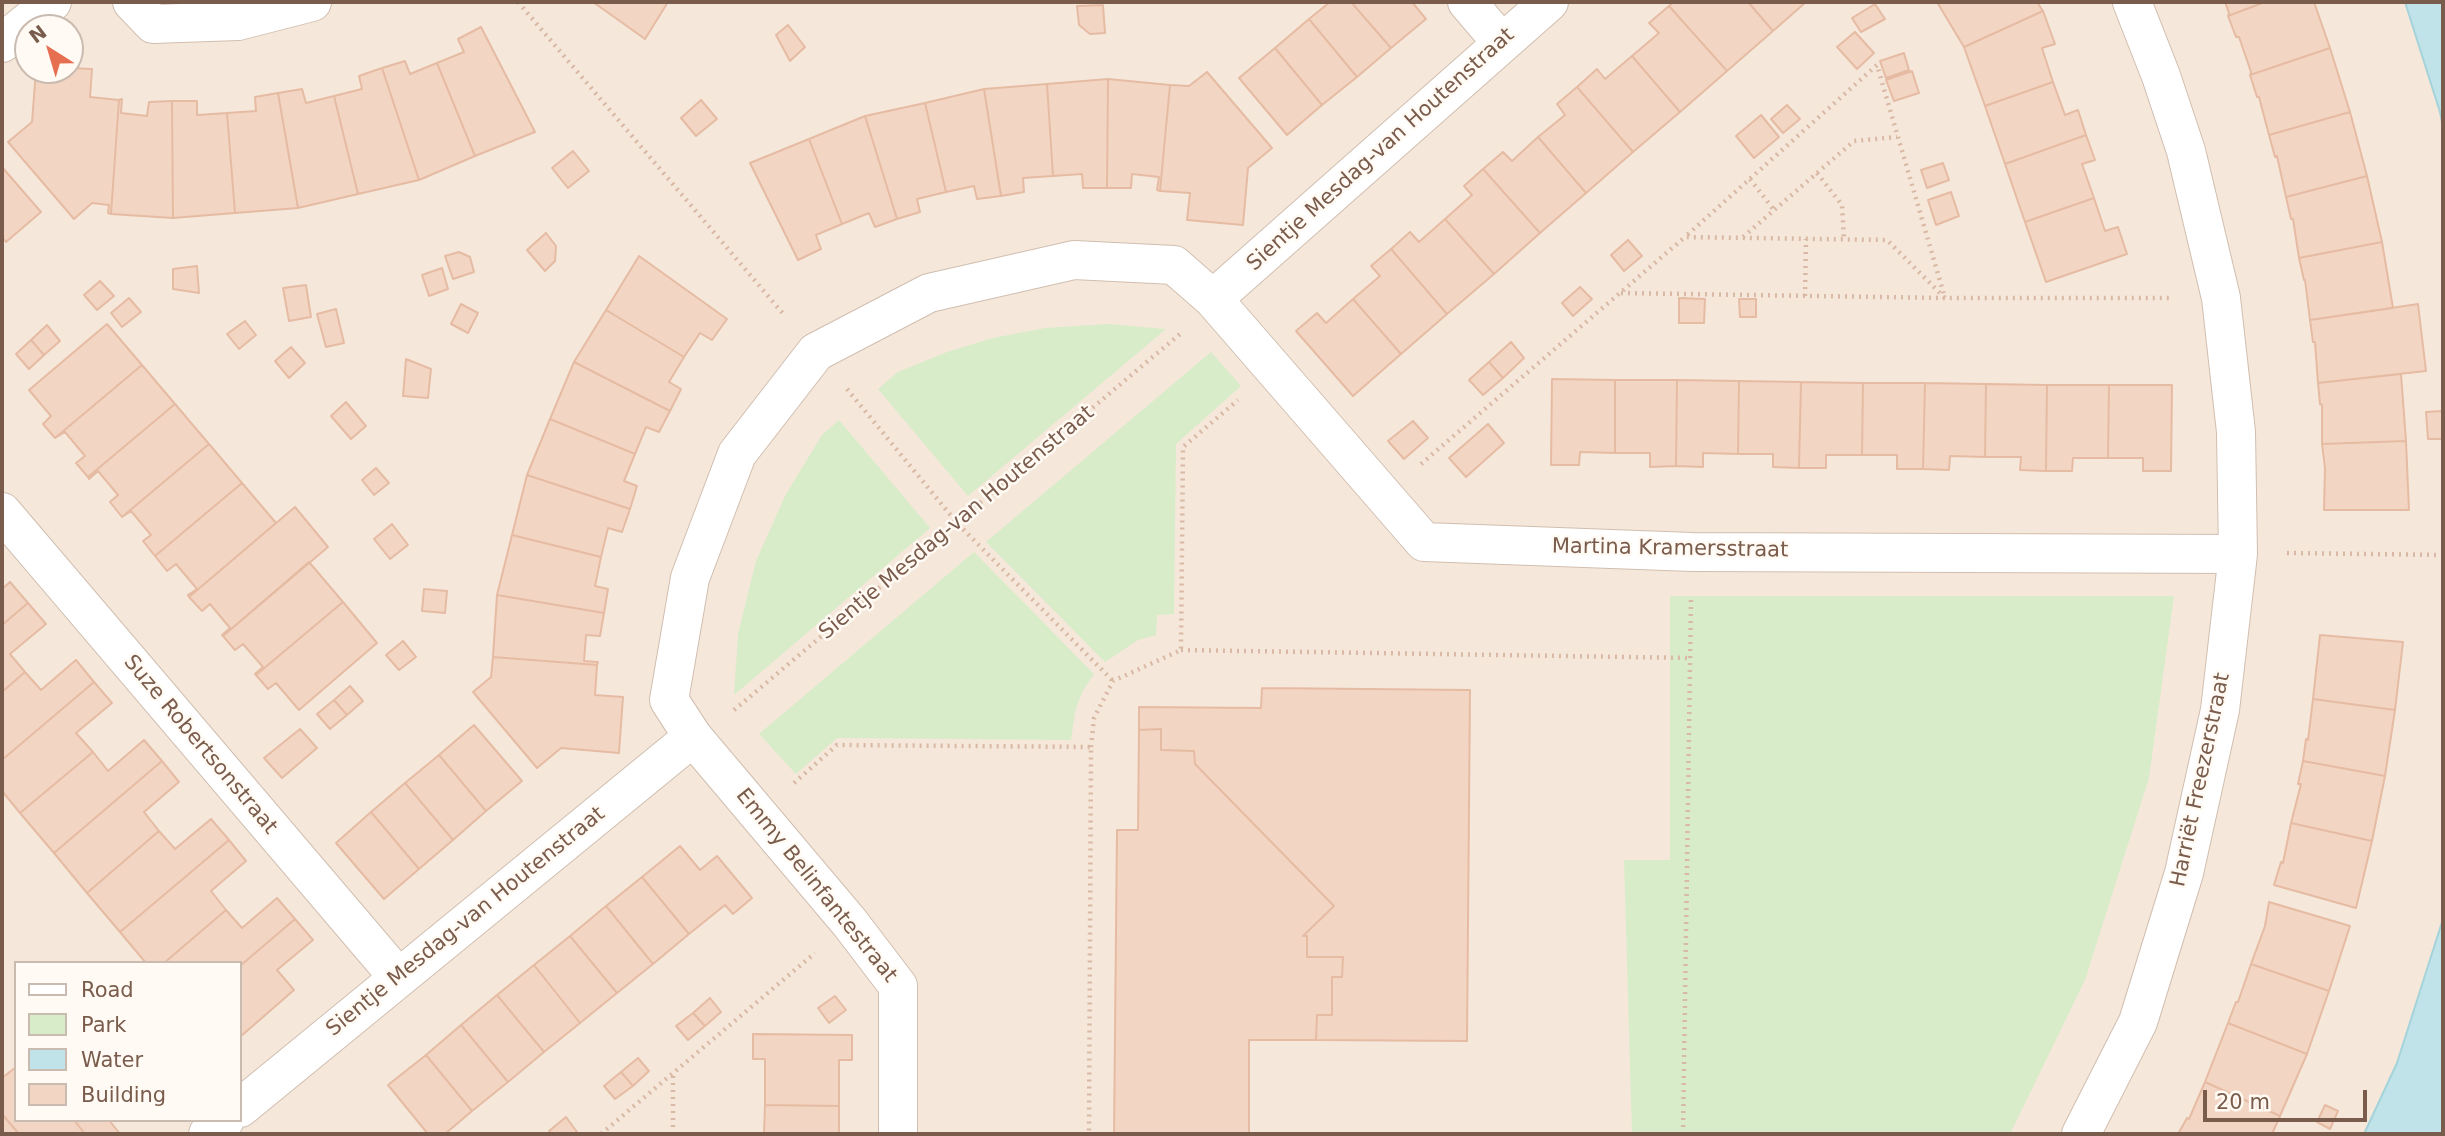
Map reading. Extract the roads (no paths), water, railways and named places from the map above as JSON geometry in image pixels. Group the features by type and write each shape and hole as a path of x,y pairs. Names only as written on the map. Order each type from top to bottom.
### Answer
{"street":[{"path":"2,43 52,2"},
{"path":"132,2 153,24 238,21 312,2"},
{"path":"1467,2 1502,43"},
{"name":"Sientje Mesdag-van Houtenstraat","path":"1213,299 1549,2"},
{"name":"Harriët Freezerstraat","path":"2081,1134 2138,1022 2185,873 2220,710 2238,554 2236,432 2221,298 2186,151 2132,2"},
{"path":"693,737 669,700 690,578 737,454 816,352 929,293 1074,260 1174,265 1213,299"},
{"name":"Martina Kramersstraat","path":"1213,299 1424,542 1692,552 2238,554"},
{"name":"Suze Robertsonstraat","path":"2,512 398,977"},
{"name":"Sientje Mesdag-van Houtenstraat","path":"242,1106 693,737"},
{"name":"Emmy Belinfantestraat","path":"693,737 850,923 898,986 898,1134"},
{"path":"208,1134 223,1122"}],"water":[{"path":"2405,2 2443,2 2443,127 2440,112"},
{"path":"2443,919 2443,1134 2364,1134 2397,1063"}]}
